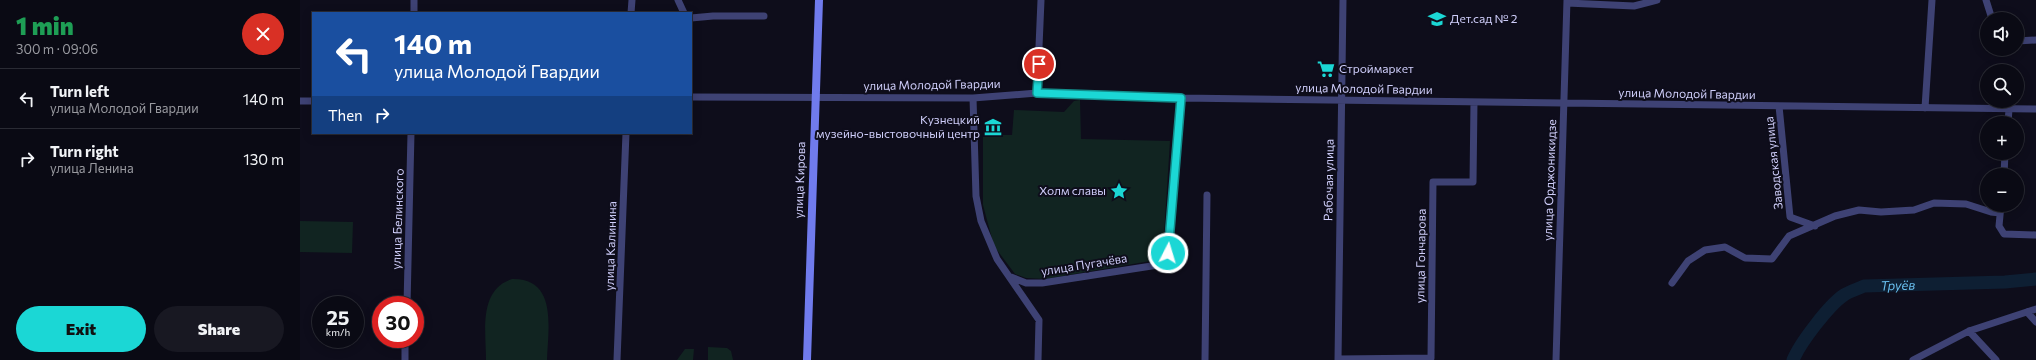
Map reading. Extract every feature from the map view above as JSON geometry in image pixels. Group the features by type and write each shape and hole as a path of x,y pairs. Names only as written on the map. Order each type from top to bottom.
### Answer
{"street":[{"path":"414,0 414,12"},
{"path":"631,12 632,0"},
{"path":"678,0 684,12"},
{"name":"улица Кирова","path":"807,360 819,0"},
{"path":"1037,93 1041,0"},
{"name":"Рабочая улица","path":"1338,360 1340,100 1343,0"},
{"path":"1567,2 1634,6 1657,0"},
{"path":"1925,108 1932,0"},
{"path":"1986,0 1990,12"},
{"name":"улица Орджоникидзе","path":"1556,360 1567,2"},
{"path":"692,18 713,16 764,16"},
{"path":"2024,41 2036,40"},
{"name":"улица Молодой Гвардии","path":"692,97 815,96 973,98 1037,93 1181,98 2036,109"},
{"path":"973,98 976,196 980,215 989,242 997,259 1011,277 1039,320 1038,360"},
{"name":"улица Пугачёва","path":"1011,277 1026,283 1042,283 1158,264 1168,253 1181,98"},
{"path":"300,101 312,101"},
{"name":"улица Гончарова","path":"1338,360 1431,358 1433,182 1473,182 1474,102"},
{"name":"Заводская улица","path":"1779,106 1790,216 1815,226"},
{"path":"2008,116 2009,109"},
{"name":"улица Белинского","path":"406,296 411,134"},
{"name":"улица Калинина","path":"617,360 626,134"},
{"path":"1205,360 1207,195"},
{"path":"1672,283 1688,261 1705,250 1725,247 1746,258 1772,259 1789,236 1835,216 1859,210 1881,212 1914,210 1934,203 1966,204 1980,208"},
{"path":"2001,212 1999,226 2004,234 2036,235"},
{"path":"1913,360 1969,331 2036,309"},
{"path":"2027,312 2036,322"},
{"path":"1969,331 1996,360"},
{"path":"405,348 405,360"}],"green space":[{"path":"1080,100 1081,139 1170,141 1163,251 1156,260 1045,279 1026,278 1015,274 994,246 983,205 983,135 1012,135 1014,110 1064,112 1074,101"},
{"path":"300,221 353,222 352,253 300,252"},
{"path":"512,279 527,281 537,287 544,296 548,320 547,360 486,360 485,325 489,302 494,292 501,284"},
{"path":"708,347 727,348 731,351 733,360 708,360"},
{"path":"685,349 694,349 693,360 677,360"}],"waterway":[{"name":"Труёв","path":"1793,360 1808,335 1823,315 1844,295 1864,286 2005,282 2036,279"}],"place":[{"name":"Дет.сад № 2","path":"1437,19"},
{"name":"Строймаркет","path":"1326,69"},
{"name":"Кузнецкий музейно-выстовочный центр","path":"993,127"},
{"name":"Холм славы","path":"1119,191"}],"route":[{"path":"1039,64 1037,93 1181,98 1168,253"}]}
